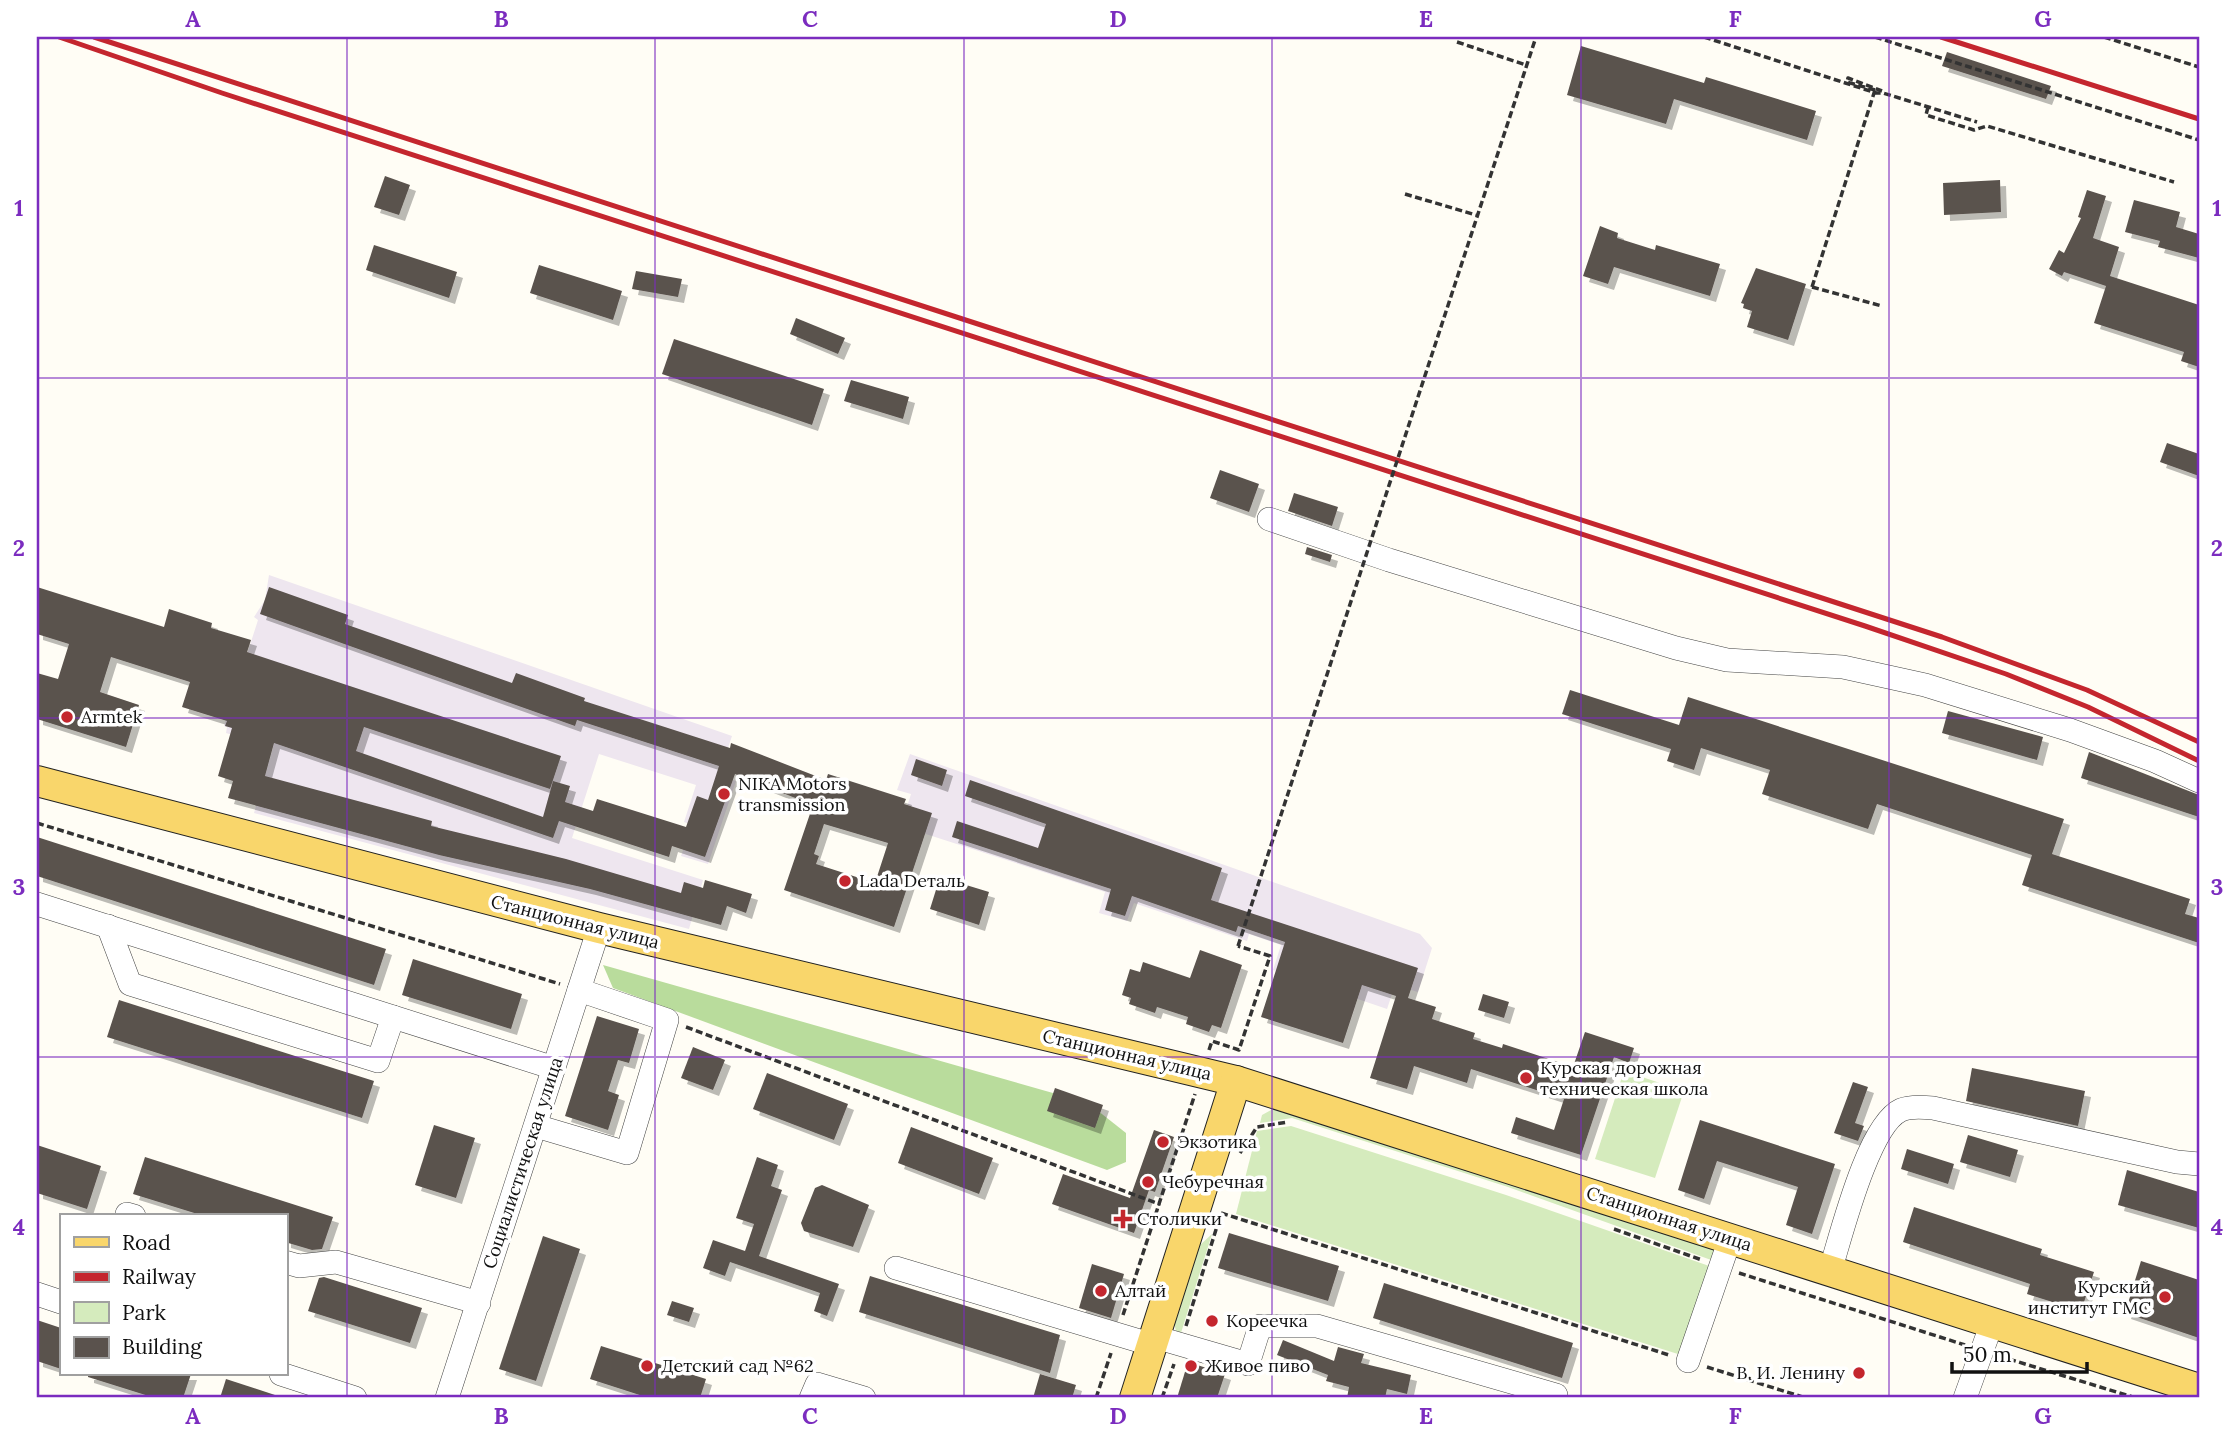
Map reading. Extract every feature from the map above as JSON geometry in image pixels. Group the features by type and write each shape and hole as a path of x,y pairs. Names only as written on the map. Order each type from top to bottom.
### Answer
{"main road":[{"name":"Станционная улица","path":"37,781 599,928 1236,1081 1726,1253 1830,1271 2193,1391"},
{"path":"1135,1398 1163,1342 1236,1081"}],"street":[{"path":"1269,519 1389,560 1676,648 1727,660 1843,667 1925,685 2070,730 2155,761 2199,781"},
{"path":"37,904 554,1068"},
{"path":"108,926 130,984 378,1061 393,1017"},
{"name":"Социалистическая улица","path":"447,1398 599,928"},
{"path":"536,1126 626,1153 667,1020 579,990"},
{"path":"1830,1271 1869,1151 1888,1119 1902,1110 1933,1108 2199,1164"},
{"path":"1688,1361 1726,1253"},
{"path":"287,1263 299,1266 336,1262 479,1303"},
{"path":"896,1268 1116,1334 1163,1342 1248,1364 1260,1326 1317,1326 1556,1395"},
{"path":"37,1294 60,1302"},
{"path":"1965,1398 1992,1323"},
{"path":"287,1376 355,1398"},
{"path":"811,1398 817,1384 864,1398"}],"path":[{"path":"1096,1398 1212,1041 1239,1050 1270,956 1238,946 1536,37"},
{"path":"1704,37 1883,93"},
{"path":"1875,37 2199,140"},
{"path":"2104,37 2199,67"},
{"path":"1457,42 1526,65"},
{"path":"1882,306 1812,287 1875,90 1847,82 1848,78 1883,93 1977,122"},
{"path":"1928,107 1926,115 1974,130 1987,126 2174,182"},
{"path":"1405,194 1476,215"},
{"path":"37,823 579,990"},
{"path":"667,1020 1159,1205"},
{"path":"1236,1163 1250,1133 1257,1127 1292,1122"},
{"path":"1162,1398 1163,1342 1225,1201"},
{"path":"1221,1213 1806,1398"},
{"path":"1608,1227 1726,1253 1983,1351 2136,1398"}],"shaded area":[{"path":"269,575 732,736 719,775 736,781 708,864 681,856 692,825 684,822 696,785 599,754 572,838 703,880 689,929 254,813 273,748 226,733 227,727 224,726 258,620 254,617 265,600"},
{"path":"910,754 1420,934 1432,948 1418,992 1395,985 1387,1009 1273,970 1281,945 1249,934 1247,941 1134,903 1127,921 1099,913 1105,892 901,826 911,794 897,790"}],"green space":[{"path":"603,965 1088,1103 1126,1133 1126,1162 1107,1170 613,988"},
{"path":"1624,1071 1684,1091 1655,1178 1595,1159"},
{"path":"1278,1106 1715,1241 1714,1261 1508,1187 1292,1118 1260,1123 1262,1115"},
{"path":"1291,1126 1506,1195 1712,1267 1681,1355 1236,1214 1257,1131"},
{"path":"1212,1234 1180,1336 1174,1323 1199,1246"}],"building":[{"path":"1581,46 1704,83 1706,77 1816,111 1807,140 1674,99 1666,124 1567,95"},
{"path":"1947,52 2051,86 2046,99 1942,66"},
{"path":"385,176 410,185 399,215 374,207"},
{"path":"2000,180 2001,212 1944,215 1943,183"},
{"path":"2087,190 2106,196 2093,238 2119,247 2110,276 2199,305 2199,367 2181,361 2184,352 2094,323 2106,286 2064,272 2062,276 2049,269 2059,250 2064,253 2081,218 2078,217"},
{"path":"2134,200 2180,212 2176,227 2199,234 2199,258 2158,247 2160,241 2125,232"},
{"path":"1600,226 1618,233 1617,238 1655,250 1656,245 1720,264 1710,296 1614,267 1608,284 1583,276"},
{"path":"374,245 457,272 449,298 366,270"},
{"path":"539,265 622,291 613,320 530,293"},
{"path":"1756,268 1806,284 1788,340 1747,327 1752,311 1743,308 1744,304 1741,303"},
{"path":"636,271 682,279 678,297 632,289"},
{"path":"796,318 845,338 838,354 790,334"},
{"path":"674,339 824,389 812,425 662,374"},
{"path":"851,380 909,397 903,419 844,401"},
{"path":"2167,443 2199,454 2199,476 2160,462"},
{"path":"1220,470 1259,484 1249,512 1210,498"},
{"path":"1294,493 1338,507 1332,526 1288,511"},
{"path":"1307,547 1332,555 1330,562 1305,554"},
{"path":"37,587 164,627 169,609 212,623 211,628 251,640 247,652 561,756 550,789 364,727 356,751 543,817 553,781 570,786 565,802 593,811 597,799 686,827 697,796 708,800 719,766 577,720 575,726 260,614 269,587 348,615 345,624 512,683 516,673 585,698 584,701 730,748 731,743 826,780 828,774 906,799 904,804 932,813 894,927 784,890 813,805 735,774 705,857 672,846 669,857 559,821 553,838 274,743 265,776 432,821 431,826 566,859 681,893 684,882 703,888 705,880 752,894 746,913 727,906 721,925 590,889 439,855 228,798 233,781 218,776 232,728 225,726 227,721 182,707 190,682 111,657 100,692 139,705 126,747 37,719 37,673 58,679 69,644 37,634","holes":["824,824 888,843 875,883 816,864 819,856 814,854"]},
{"path":"1570,690 1679,725 1688,697 2064,819 2052,854 2190,899 2185,914 2199,918 2199,943 2022,885 2032,855 1877,804 1868,829 1762,794 1770,770 1701,748 1694,770 1667,761 1671,749 1562,714"},
{"path":"1948,711 2043,737 2037,760 1942,733"},
{"path":"2089,752 2199,795 2199,817 2081,778"},
{"path":"916,759 947,770 942,786 911,775"},
{"path":"970,780 1222,868 1211,900 1418,968 1408,998 1436,1007 1432,1019 1475,1033 1473,1039 1502,1048 1503,1044 1573,1067 1585,1032 1634,1048 1629,1063 1614,1057 1581,1155 1511,1133 1516,1117 1554,1130 1564,1099 1471,1069 1467,1083 1414,1066 1407,1089 1370,1078 1396,996 1362,985 1343,1043 1261,1017 1285,942 1238,926 1236,932 1132,896 1125,916 1105,910 1111,889 952,837 957,821 1038,848 1046,824 965,796"},
{"path":"37,837 386,949 374,985 37,876"},
{"path":"940,877 989,892 979,925 930,909"},
{"path":"1200,950 1242,965 1221,1028 1212,1025 1209,1032 1186,1024 1188,1017 1157,1007 1155,1013 1129,1004 1131,998 1122,995 1130,969 1140,972 1143,962 1190,978"},
{"path":"413,959 522,994 511,1029 402,995"},
{"path":"1483,994 1509,1002 1504,1018 1478,1010"},
{"path":"119,1000 374,1081 362,1118 107,1037"},
{"path":"597,1016 639,1029 629,1063 618,1060 608,1091 619,1095 608,1130 565,1116"},
{"path":"693,1047 725,1060 713,1090 681,1078"},
{"path":"1972,1068 2085,1091 2078,1126 1966,1101"},
{"path":"767,1073 848,1104 834,1140 753,1109"},
{"path":"1853,1082 1868,1087 1855,1123 1864,1126 1858,1141 1834,1133"},
{"path":"1055,1088 1103,1105 1095,1128 1047,1111"},
{"path":"1700,1120 1835,1164 1812,1234 1786,1225 1798,1187 1717,1161 1704,1199 1678,1190"},
{"path":"434,1125 475,1138 456,1198 415,1185"},
{"path":"911,1127 993,1158 979,1194 898,1163"},
{"path":"1154,1130 1174,1137 1155,1192 1149,1190 1134,1233 1052,1204 1063,1174 1130,1198"},
{"path":"1968,1135 2018,1150 2010,1177 1960,1162"},
{"path":"37,1145 101,1166 87,1209 37,1193"},
{"path":"1907,1149 1954,1164 1948,1184 1901,1169"},
{"path":"145,1157 333,1217 322,1249 312,1250 287,1243 287,1214 198,1214 133,1194"},
{"path":"757,1157 778,1165 771,1186 782,1190 759,1256 839,1284 827,1316 814,1311 820,1293 730,1262 725,1276 703,1268 713,1240 745,1251 754,1224 736,1218"},
{"path":"2127,1170 2199,1192 2199,1228 2118,1205"},
{"path":"822,1185 869,1205 853,1247 804,1231 801,1223 815,1188"},
{"path":"1914,1207 2042,1249 2040,1255 2094,1272 2081,1311 2027,1294 2030,1284 1903,1242"},
{"path":"1229,1233 1339,1266 1328,1301 1218,1268"},
{"path":"543,1236 580,1249 536,1381 499,1369"},
{"name":"Курский институт ГМС","path":"2141,1261 2199,1280 2199,1338 2125,1313"},
{"name":"Алтай","path":"1092,1264 1124,1274 1111,1318 1079,1308"},
{"path":"870,1276 1060,1335 1050,1373 859,1312"},
{"path":"324,1277 422,1308 410,1343 308,1311 319,1278"},
{"path":"1384,1283 1573,1343 1562,1378 1373,1318"},
{"path":"672,1301 694,1308 689,1322 667,1315"},
{"path":"37,1320 60,1328 60,1369 37,1361"},
{"path":"1283,1340 1334,1361 1338,1347 1364,1354 1361,1363 1411,1375 1407,1394 1387,1389 1385,1398 1347,1398 1349,1387 1326,1381 1328,1375 1277,1355"},
{"name":"Детский сад №62","path":"601,1346 706,1379 700,1398 649,1398 590,1379"},
{"path":"1188,1362 1225,1374 1217,1398 1177,1398"},
{"path":"1040,1374 1076,1385 1072,1398 1033,1398"},
{"path":"190,1376 183,1398 155,1398 88,1377"},
{"path":"226,1379 275,1395 275,1398 220,1398"}],"railway":[{"path":"59,37 222,93 1865,626 2006,674 2088,707 2199,761"},
{"path":"94,37 1942,637 2087,690 2199,742"},
{"path":"1941,37 2199,119"}],"place":[{"name":"Armtek","path":"67,717"},
{"name":"NIKA Motors transmission","path":"724,794"},
{"name":"Lada Dеталь","path":"845,881"},
{"name":"Курская дорожная техническая школа","path":"1526,1078"},
{"name":"Экзотика","path":"1163,1142"},
{"name":"Чебуречная","path":"1148,1182"},
{"name":"Столички","path":"1123,1219"},
{"name":"Алтай","path":"1101,1291"},
{"name":"Курский институт ГМС","path":"2165,1297"},
{"name":"Кореечка","path":"1212,1321"},
{"name":"Детский сад №62","path":"647,1366"},
{"name":"Живое пиво","path":"1191,1366"},
{"name":"В. И. Ленину","path":"1859,1373"}]}
